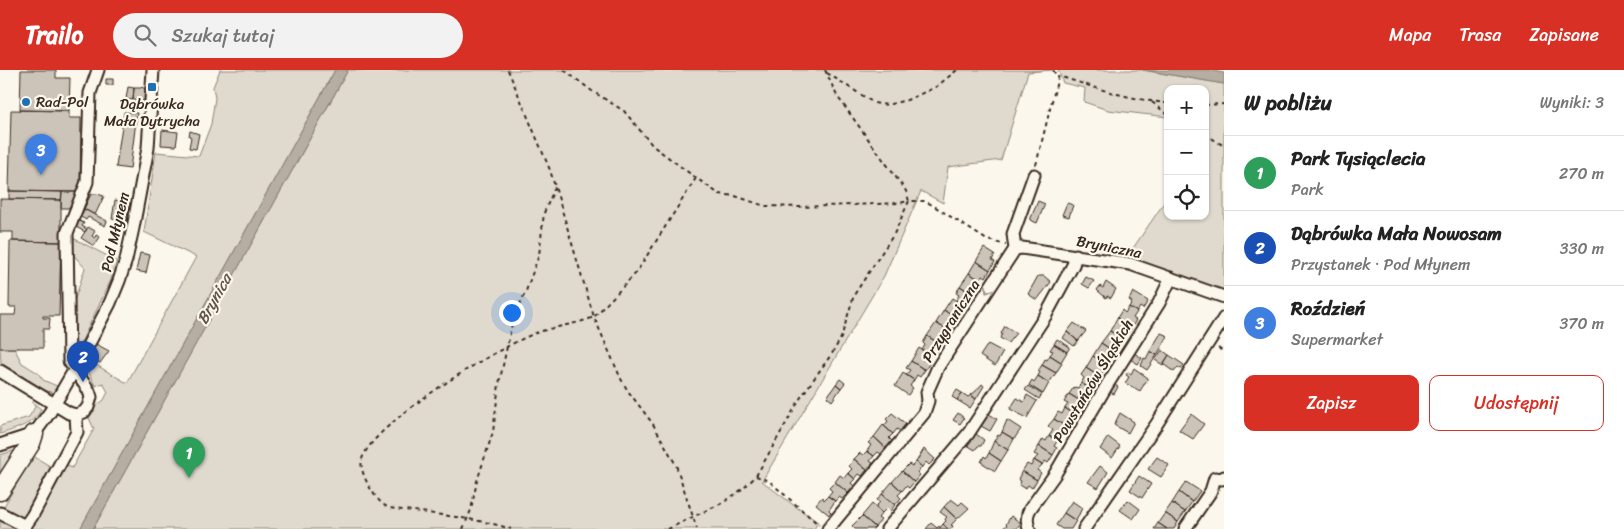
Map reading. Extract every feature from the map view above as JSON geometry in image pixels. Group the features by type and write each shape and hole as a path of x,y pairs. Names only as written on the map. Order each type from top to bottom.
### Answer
{"highway":[{"path":"0,491 31,443 34,434"}],"street":[{"path":"0,371 69,413 76,415 84,412 88,407 89,391 70,361 67,233 87,182 90,93 98,70"},
{"name":"Pod Młynem","path":"34,434 75,368 110,303 126,260 148,148 153,70"},
{"path":"1015,249 1013,234 1034,175"},
{"name":"Bryniczna","path":"1015,249 1022,248 1076,255 1130,264 1224,297"},
{"name":"Przygraniczna","path":"826,529 924,414 928,401 928,392 938,367 1015,249"},
{"path":"887,529 968,434 1046,315 1073,265 1076,255"},
{"name":"Powstańców Śląskich","path":"1029,529 1027,514 1055,474 1107,385 1159,303 1171,278"},
{"path":"1084,529 1156,425 1224,318"},
{"path":"0,513 25,526 77,432 76,415"},
{"path":"0,445 34,434"},
{"path":"1185,529 1212,491 1219,477"}],"path":[{"path":"508,70 550,170 594,317 621,379 653,424 676,465 697,529"},
{"path":"564,70 592,91 624,111 653,146 720,194 735,196 764,206 925,201 987,240 1015,249"},
{"path":"668,529 724,502 744,488 756,476 801,397 841,338 854,294 894,234 909,201 906,191 837,96 825,70"},
{"path":"827,74 874,103 887,105 907,100 936,87 957,70"},
{"path":"1053,70 1058,77 1120,95 1164,103"},
{"path":"1034,175 1058,77"},
{"path":"1152,102 1164,112"},
{"path":"1209,105 1224,104"},
{"path":"1209,137 1224,146"},
{"path":"511,529 386,507 364,477 361,469 361,460 365,452 382,433 411,408 442,386 507,346 537,333 594,317 636,273 696,178"},
{"path":"463,529 493,432 498,384 513,319 526,291 539,255 544,214 555,187"},
{"path":"756,476 769,481 826,529"}],"shaded area":[{"path":"220,70 335,70 80,529 0,529 0,513 33,456 55,469 64,464 72,468 94,429 89,418 108,392 103,383 95,386 87,368 91,362 127,383 196,257 144,232 156,152 199,156 211,124 215,98 213,87"},
{"path":"348,70 1052,70 1028,72 1001,160 948,167 943,203 921,191 884,276 762,481 818,522 814,529 93,529"},
{"path":"1058,70 1143,70 1224,84 1224,291 1127,257 1164,203 1164,220 1209,220 1209,85 1164,85 1164,117 1108,110 1084,102 1085,88 1063,83"},
{"path":"71,237 117,261 111,280 76,353 73,349 72,308 85,268 71,252"},
{"path":"0,348 14,348 22,363 38,373 43,380 59,387 53,393 45,390 1,363"},
{"path":"32,402 41,409 30,422 0,434 0,426 29,417 35,407"},
{"path":"16,450 0,477 0,455"}],"water":[{"name":"Brynica","path":"335,70 348,70 93,529 80,529"},
{"path":"1143,70 1208,70 1224,73 1224,84"}],"building":[{"path":"21,70 56,70 56,78 70,78 69,111 20,110"},
{"path":"106,79 113,79 113,85 106,85"},
{"path":"128,87 134,88 133,100 126,99"},
{"path":"142,87 145,89 144,101 133,100 134,88"},
{"path":"11,110 69,111 69,118 81,118 80,192 9,191"},
{"path":"124,112 137,113 130,169 116,167"},
{"path":"162,130 178,132 176,146 161,145"},
{"path":"190,131 199,134 196,149 189,148"},
{"path":"9,191 62,192 61,200 9,199"},
{"path":"62,192 77,192 69,208 61,208"},
{"path":"91,194 104,196 95,215 84,209"},
{"path":"0,199 61,200 61,242 13,241 13,232 0,232"},
{"path":"115,200 130,203 126,222 112,219"},
{"path":"1038,201 1045,204 1037,223 1030,220"},
{"path":"1067,203 1073,205 1069,217 1062,215"},
{"path":"84,209 107,221 105,226 88,217 86,220 81,217"},
{"path":"79,221 84,223 82,226 87,229 85,232 76,227"},
{"path":"88,227 95,231 92,236 95,238 96,235 100,237 94,246 81,238"},
{"path":"10,241 61,242 59,316 43,316 43,318 50,318 49,329 43,329 43,348 0,348 0,315 15,315 16,307 9,307"},
{"path":"984,248 995,255 992,260 995,262 990,270 976,261"},
{"path":"140,253 150,255 146,273 136,271"},
{"path":"976,261 990,270 986,277 983,275 980,280 969,273"},
{"path":"969,273 980,280 975,286 978,288 974,295 960,286"},
{"path":"1038,276 1044,276 1051,282 1037,300 1028,294"},
{"path":"1086,277 1094,281 1089,288 1082,284"},
{"path":"1106,282 1116,289 1111,298 1107,296 1106,298 1097,290 1100,286 1103,288"},
{"path":"960,286 974,295 969,302 967,300 963,305 956,301 959,295 956,293"},
{"path":"1133,292 1148,301 1143,309 1140,307 1137,312 1129,307 1132,302 1129,300"},
{"path":"952,298 963,305 960,311 963,313 958,320 944,310"},
{"path":"1129,307 1137,312 1133,318 1136,320 1132,327 1117,318 1122,310 1125,313"},
{"path":"944,310 958,320 953,328 950,325 947,330 936,323"},
{"path":"1117,318 1132,327 1127,334 1124,332 1120,337 1110,331"},
{"path":"936,323 947,330 943,336 946,338 942,345 927,336"},
{"path":"1074,323 1086,331 1078,341 1067,332"},
{"path":"1005,326 1016,333 1008,343 1000,338"},
{"path":"1110,331 1120,337 1117,343 1120,345 1115,352 1101,343"},
{"path":"1067,332 1078,341 1074,346 1063,338"},
{"path":"1161,333 1168,336 1157,355 1150,351"},
{"path":"927,336 942,345 937,352 934,350 930,355 922,350"},
{"path":"1057,339 1070,347 1067,352 1054,344"},
{"path":"1101,343 1115,352 1111,359 1108,358 1105,363 1093,356"},
{"path":"96,344 109,351 100,363 89,357"},
{"path":"988,344 1003,352 995,366 980,356"},
{"path":"1054,344 1067,352 1061,362 1050,355 1053,351 1050,350"},
{"path":"919,348 930,355 927,361 930,363 925,370 911,361"},
{"path":"1162,350 1169,355 1163,365 1155,360"},
{"path":"1150,351 1157,355 1147,370 1141,366 1144,358 1146,359"},
{"path":"1134,353 1142,358 1138,364 1130,359"},
{"path":"1050,355 1062,363 1056,373 1042,365"},
{"path":"1169,355 1184,365 1181,369 1178,367 1174,372 1163,364"},
{"path":"1093,356 1105,363 1101,368 1104,370 1100,377 1086,368"},
{"path":"911,361 925,370 920,377 917,375 914,380 906,375 910,370 906,368"},
{"path":"1042,365 1056,373 1049,383 1038,376 1040,372 1038,371"},
{"path":"1086,368 1100,377 1095,385 1093,383 1089,388 1081,383 1084,378 1081,375"},
{"path":"1134,368 1148,378 1140,391 1125,383 1129,377 1126,375 1128,372 1131,374"},
{"path":"903,373 914,380 910,386 913,388 908,395 895,386"},
{"path":"1038,376 1049,383 1043,394 1029,385"},
{"path":"840,379 845,383 841,388 836,384"},
{"path":"1081,383 1089,388 1085,394 1088,395 1084,403 1069,394 1074,387 1078,388"},
{"path":"836,384 841,388 832,401 827,397"},
{"path":"982,384 984,386 976,399 971,395"},
{"path":"1114,384 1118,387 1114,394 1110,392"},
{"path":"1028,386 1042,394 1039,399 1025,390"},
{"path":"957,390 962,393 957,400 952,397"},
{"path":"962,393 968,397 971,395 976,399 970,408 957,400"},
{"path":"1069,394 1084,403 1076,415 1065,408 1068,404 1064,402"},
{"path":"1027,395 1037,401 1027,418 1010,409 1017,398 1024,402"},
{"path":"1065,408 1075,415 1068,428 1054,419 1058,412 1062,414"},
{"path":"892,413 906,424 901,432 897,429 893,434 884,426 888,421 886,419"},
{"path":"958,413 964,418 960,424 953,420"},
{"path":"1120,413 1134,422 1128,433 1114,425"},
{"path":"989,414 997,419 990,431 981,426"},
{"path":"1191,414 1204,424 1193,439 1179,430"},
{"path":"1054,419 1068,428 1063,436 1061,434 1058,440 1049,436 1053,430 1048,426"},
{"path":"1007,420 1021,429 1014,439 1002,432"},
{"path":"883,425 893,434 889,438 892,441 886,448 874,437"},
{"path":"1002,432 1014,439 1008,450 994,441"},
{"path":"976,434 984,440 981,446 978,446 975,450 967,445"},
{"path":"1049,436 1058,440 1054,446 1057,448 1053,455 1039,446 1043,439 1046,441"},
{"path":"874,437 886,448 881,454 878,452 874,456 867,451 871,445 868,443"},
{"path":"1108,437 1120,446 1112,458 1100,449"},
{"path":"994,441 1008,450 1001,461 989,453"},
{"path":"1039,446 1053,455 1048,463 1045,461 1042,465 1034,460 1038,456 1034,454"},
{"path":"924,449 935,459 929,465 926,462 922,467 916,462"},
{"path":"867,451 874,456 870,461 873,463 867,470 854,459 860,453 863,455"},
{"path":"989,453 1001,461 995,471 981,462 984,456 986,458"},
{"path":"1157,457 1169,465 1161,477 1148,469"},
{"path":"854,459 867,470 862,476 859,474 855,479 848,473 852,469 849,466"},
{"path":"1034,460 1042,465 1037,470 1041,473 1037,480 1022,471 1027,464 1031,466"},
{"path":"916,462 922,467 917,473 920,475 914,482 902,471 909,464 912,466"},
{"path":"1100,466 1108,472 1098,488 1088,482"},
{"path":"902,471 914,482 909,488 906,486 902,491 892,482"},
{"path":"1022,471 1037,480 1032,488 1028,485 1025,489 1019,485 1021,481 1018,479"},
{"path":"848,473 855,479 851,483 854,486 848,493 835,482 840,475 844,478"},
{"path":"1139,476 1151,484 1142,498 1130,490"},
{"path":"835,482 848,493 842,499 839,497 835,501 828,496 832,491 829,488"},
{"path":"892,482 902,491 898,495 901,498 895,505 882,494"},
{"path":"1186,482 1200,491 1192,502 1179,492"},
{"path":"1179,492 1192,502 1185,512 1172,503"},
{"path":"882,494 895,505 890,511 887,508 882,513 875,507 880,502 877,500"},
{"path":"828,496 835,501 829,510 831,512 829,515 816,504 822,497 824,500"},
{"path":"951,499 959,505 962,502 969,508 957,519 944,507"},
{"path":"1128,500 1140,509 1133,519 1120,510"},
{"path":"1072,501 1082,508 1076,521 1064,513"},
{"path":"1172,503 1185,512 1178,522 1165,513"},
{"path":"872,504 882,513 878,518 881,520 875,527 862,516"},
{"path":"944,507 957,519 951,525 953,526 951,529 948,529 943,524 947,517 940,512"},
{"path":"1064,513 1076,521 1071,529 1062,529 1056,525"},
{"path":"1165,513 1178,522 1174,529 1167,529 1158,523"},
{"path":"862,516 875,527 873,529 855,529 852,526"},
{"path":"1011,516 1021,523 1016,529 1002,529 1007,525"},
{"path":"931,523 937,528 939,526 940,528 943,524 948,529 926,529"},
{"path":"1158,523 1167,529 1154,529"}],"place":[{"name":"Dąbrówka Mała Dytrycha","path":"152,87"},
{"name":"Rad-Pol","path":"26,102"},
{"name":"Roździeń","path":"41,175"},
{"name":"Dąbrówka Mała Nowosam","path":"83,382"},
{"name":"Park Tysiąclecia","path":"189,478"}]}
